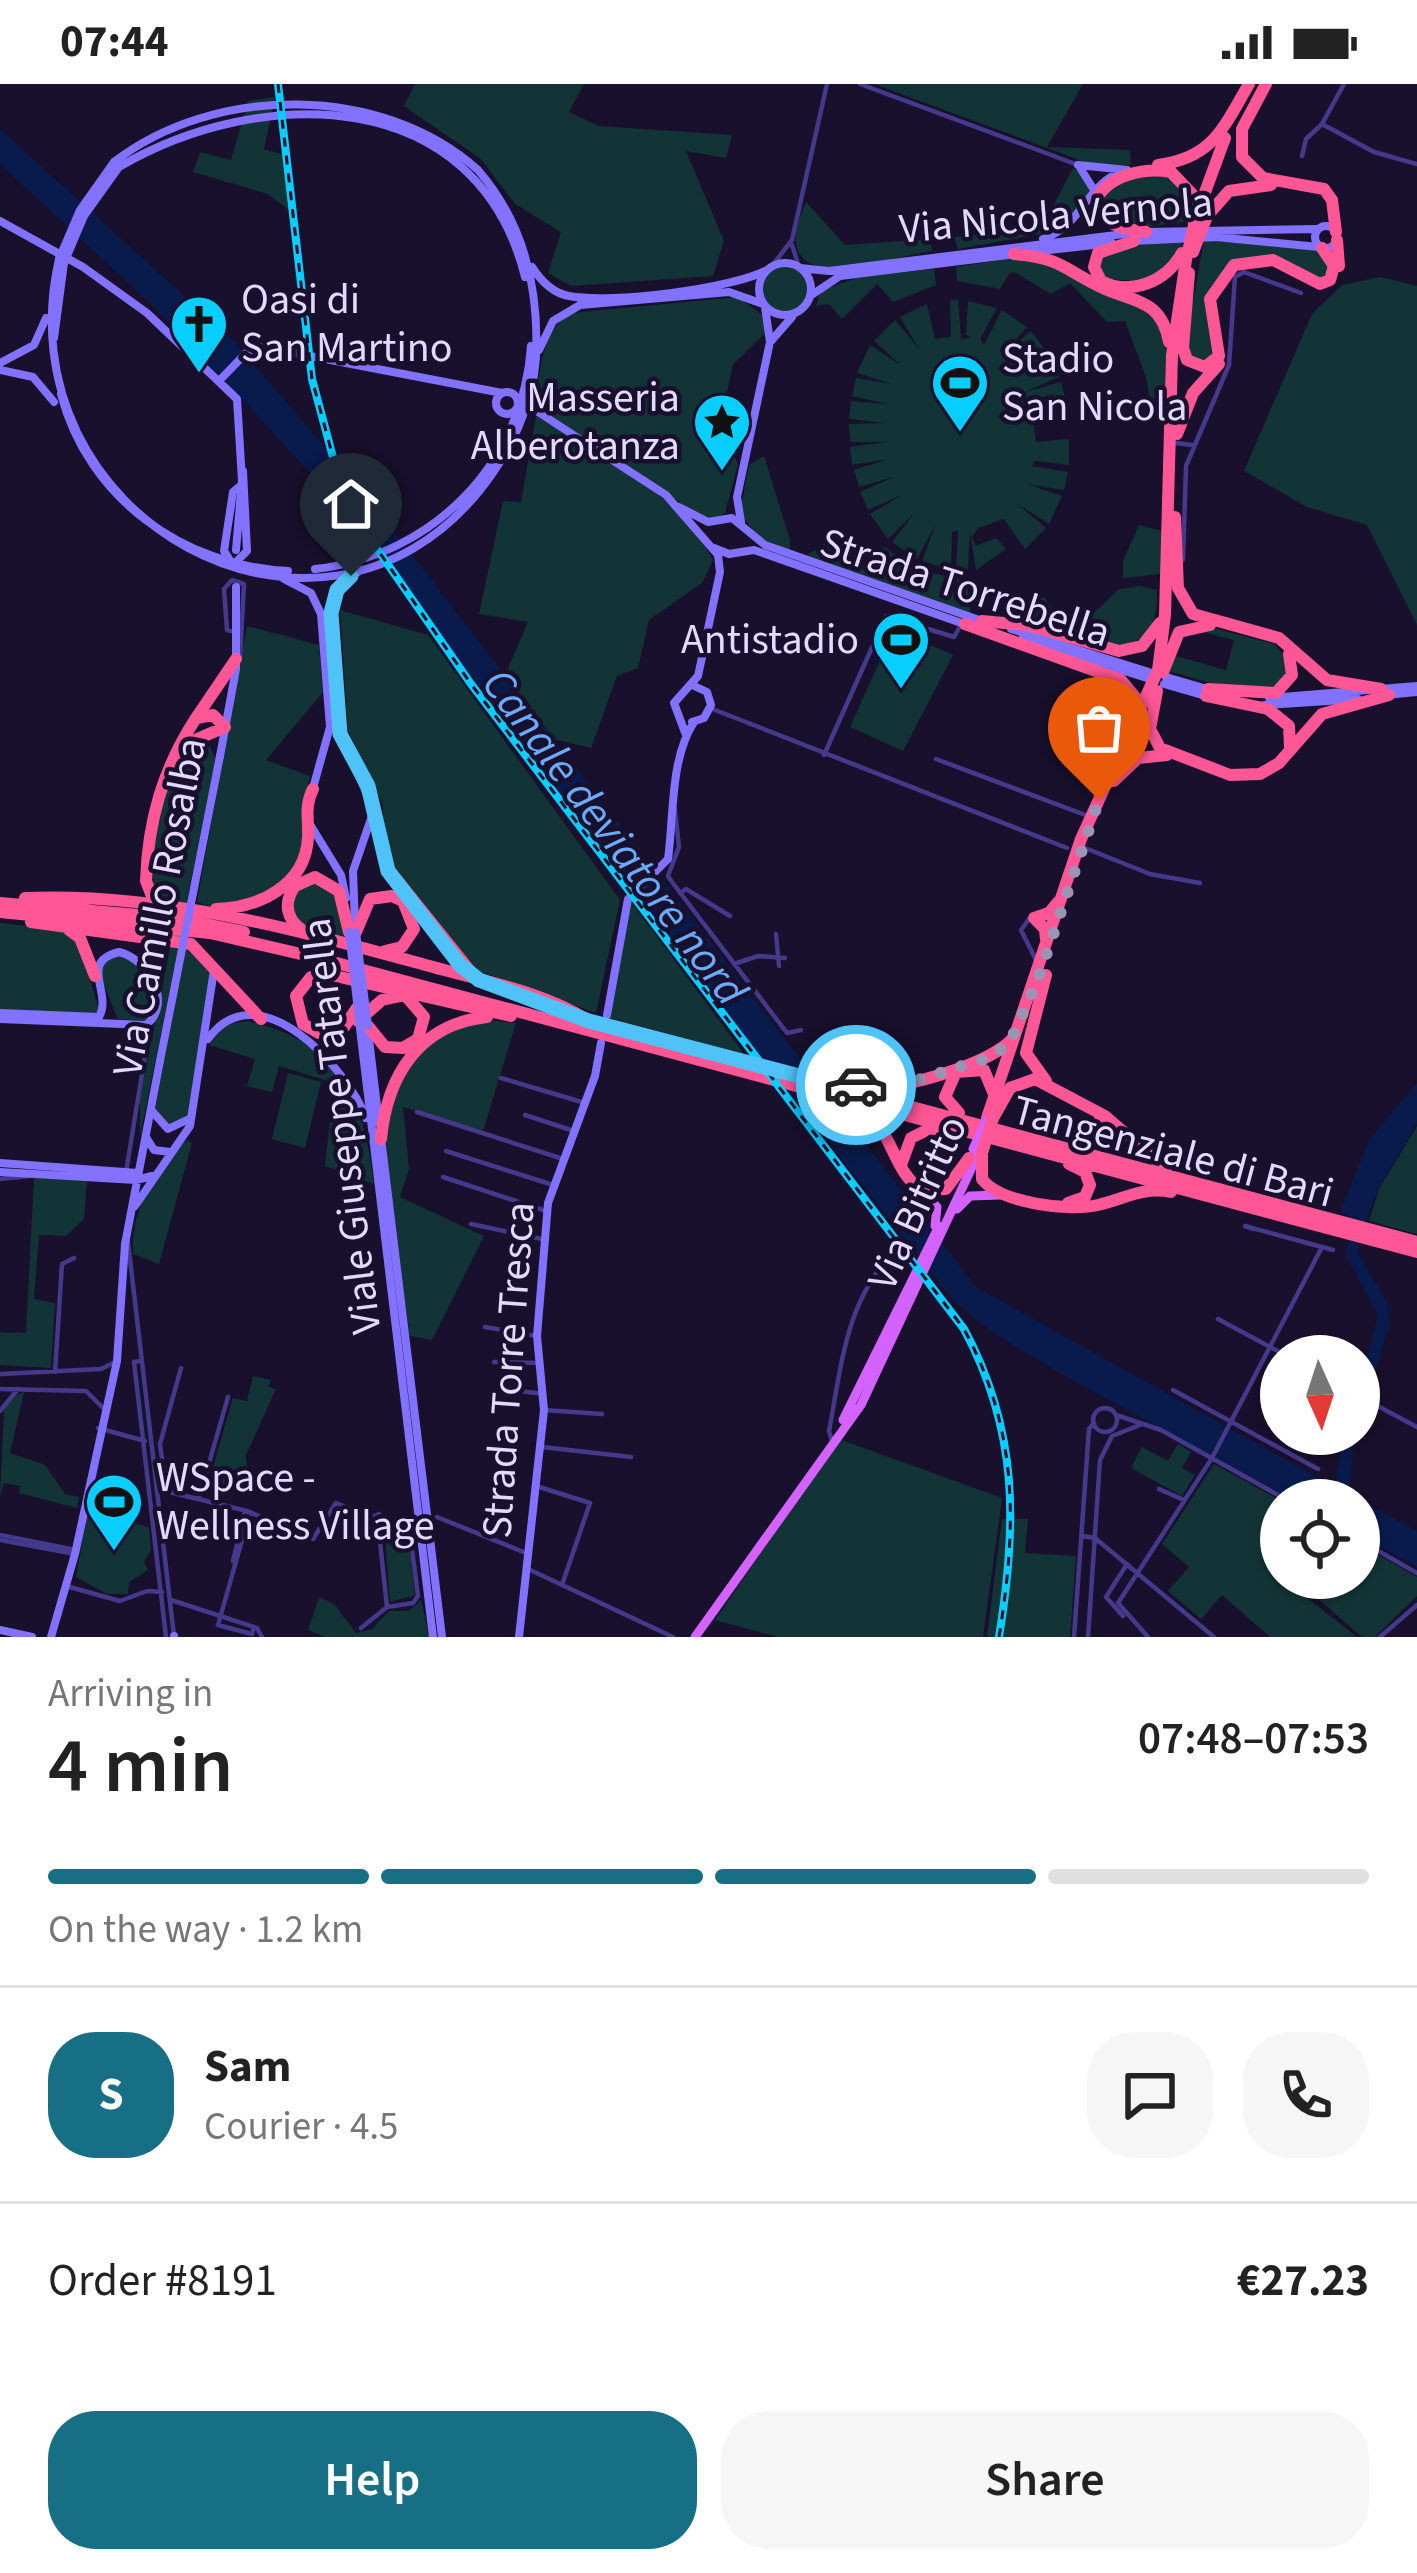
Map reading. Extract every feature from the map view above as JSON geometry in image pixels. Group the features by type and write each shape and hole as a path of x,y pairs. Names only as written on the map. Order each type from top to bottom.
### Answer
{"highway":[{"name":"Via Bitritto","path":"1041,976 1072,867 1091,817 1159,679 1171,633 1176,438 1188,253 1197,221 1258,84"},
{"name":"Via Bitritto","path":"976,1153 1085,848 1152,688 1166,598 1171,379 1188,253 1222,145 1258,84"},
{"path":"1127,170 1184,161 1207,150 1258,84"},
{"path":"1176,438 1189,400 1225,352 1214,306 1225,280 1237,269 1263,263 1309,287 1327,287 1338,272 1332,200 1324,189 1263,178 1246,164 1239,140 1252,101"},
{"path":"1140,236 1102,216 1096,200 1105,186 1151,170 1171,172 1192,194 1197,221"},
{"path":"1197,221 1221,197 1238,188 1306,187 1327,201 1328,219 1320,228"},
{"path":"1140,236 1098,253 1094,267 1101,281 1120,287 1152,282 1188,253"},
{"path":"1189,273 1183,348 1187,360 1205,367 1219,356 1210,307 1227,270 1263,258 1320,284 1330,280 1334,266 1321,247"},
{"path":"1015,250 1060,261 1105,289 1133,295 1153,306 1168,338 1171,379"},
{"path":"1174,516 1178,588 1193,614 1279,638 1327,680 1385,692"},
{"path":"982,621 1028,625 1131,650 1156,634 1166,598"},
{"path":"963,624 1128,684 1136,714 1112,780"},
{"path":"1178,757 1160,748 1151,734 1159,679 1179,632 1199,624 1268,638 1292,658 1291,679 1276,693 1207,693"},
{"path":"167,906 148,888 147,862 159,790 178,747 236,664"},
{"path":"1112,780 1138,758 1156,753 1250,777 1270,770 1322,715 1385,692"},
{"path":"1207,693 1277,712 1289,726 1289,751"},
{"path":"178,747 225,727 213,715 196,718"},
{"path":"199,736 212,741 220,756"},
{"path":"198,910 247,906 287,884 306,848 306,803 313,789"},
{"path":"375,818 388,871 454,958 479,980"},
{"path":"117,901 136,887 147,862"},
{"path":"1072,867 1056,907 1034,918 1047,933 1026,1053 1036,1073 1095,1110 1157,1166 1201,1183"},
{"path":"322,938 302,931 288,914 292,890 307,878 335,886 352,932"},
{"path":"352,932 370,899 392,896 411,910 414,929 408,943 394,951 365,949"},
{"path":"0,902 117,901 198,910 479,980 589,1021"},
{"name":"Tangenziale di Bari","path":"0,902 210,925 753,1063 833,1093 987,1123 1258,1208 1348,1227"},
{"path":"0,915 209,933 833,1093 895,1087 995,1054 1014,1036 1041,976"},
{"path":"0,915 170,939 200,950 261,1019"},
{"path":"62,927 80,938 95,976"},
{"path":"148,972 150,951 170,939"},
{"path":"357,1009 336,1032 319,1034 302,1024 296,997 303,983 319,974 514,1017 561,1022"},
{"path":"364,1031 385,1047 403,1048 418,1039 424,1017 406,995"},
{"path":"304,1034 338,1037 382,1000 406,995"},
{"path":"376,1137 391,1084 421,1044 462,1022 514,1017"},
{"path":"987,1123 994,1087 989,1076 976,1066 956,1072 947,1082 946,1102 987,1123 1085,1172 1090,1185 1085,1197 1062,1204"},
{"path":"901,1166 906,1143 922,1131 987,1123 1020,1081 1052,1086"},
{"path":"833,1093 878,1122 901,1166 921,1190 946,1189 976,1153"},
{"path":"1020,1135 1094,1144 1104,1129 1095,1110"},
{"name":"Tangenziale di Bari","path":"987,1123 1348,1227 1417,1252"},
{"path":"976,1153 982,1179 1002,1195 1096,1206 1137,1192 1163,1190 1258,1208"},
{"name":"Tangenziale di Bari","path":"1364,1232 1417,1242"}],"main road":[{"path":"1,367 39,338 56,270 117,165 184,119 248,97 327,94 397,112 437,132 479,171 502,202 542,281 576,297 733,285 769,268 800,268 808,278 810,296 770,342"},
{"path":"68,431 55,358 56,310 74,221 117,165 153,130 194,108"},
{"path":"397,112 476,178 516,246 532,328 521,406 488,470 441,525"},
{"path":"1078,165 1127,170"},
{"path":"1078,165 1094,190"},
{"path":"1015,250 1063,230 1094,190 1127,170"},
{"path":"0,221 147,313 222,378 239,406 242,470 236,550"},
{"path":"1320,228 1336,236 1321,247 1320,228"},
{"name":"Via Nicola Vernola","path":"800,268 829,271 1140,236 1320,228"},
{"name":"Via Nicola Vernola","path":"1015,250 1140,236 1216,237 1321,247"},
{"path":"524,251 536,307 535,369"},
{"name":"Via Nicola Vernola","path":"810,296 840,277 922,260"},
{"path":"720,572 739,551 743,525 737,497 770,342 759,290 769,268"},
{"path":"375,818 368,786 340,734 331,613 343,582 367,563 441,525 477,493 521,406 545,331 576,306 729,292 780,315 797,312"},
{"path":"51,293 51,366 68,431"},
{"path":"222,378 246,352 271,348 496,396 512,393 521,406 538,412 679,507 704,521 743,525 763,548"},
{"path":"1,367 40,382 101,486 127,513 201,559 271,576 367,563"},
{"path":"496,396 506,414 521,406 538,412"},
{"path":"83,457 127,513"},
{"path":"233,563 247,551 247,479 242,470"},
{"path":"101,486 166,535 233,563 305,570 367,563"},
{"path":"233,563 224,551 233,492 241,486"},
{"path":"460,503 477,493"},
{"path":"686,735 675,698 698,676 720,572 713,546 720,520 737,497"},
{"path":"679,507 723,554 763,548"},
{"name":"Strada Torrebella","path":"763,548 1159,679"},
{"name":"Strada Torrebella","path":"763,548 963,624 1159,679"},
{"name":"Viale Giuseppe Tatarella","path":"271,576 303,586 321,614 330,727 313,789 312,830 341,875 352,932 437,1637"},
{"name":"Via Camillo Rosalba","path":"117,1360 137,1176 236,664 236,587"},
{"path":"607,1015 632,892 665,866 686,735 709,711 698,676"},
{"path":"1159,679 1207,693 1284,705 1417,689"},
{"path":"692,685 703,688"},
{"path":"683,720 694,722"},
{"name":"Viale Giuseppe Tatarella","path":"364,1031 357,1009 353,871 375,818"},
{"path":"119,952 132,956 148,972 158,995 151,1023 132,1027 0,1016 91,1018 104,1011 95,976 103,958 119,952"},
{"path":"131,1212 152,1176 188,1133 213,967"},
{"path":"204,1046 229,1021 261,1019 304,1034 349,1081 376,1137"},
{"name":"Strada Torre Tresca","path":"519,1637 544,1410 537,1336 548,1211 601,1043"},
{"path":"151,1109 168,1129 184,1125 193,1113"},
{"path":"146,1136 159,1153 173,1150"},
{"name":"Via Bitritto","path":"695,1637 869,1390 976,1153"},
{"path":"1,1168 152,1176"},
{"path":"19,1168 35,1174 123,1174"},
{"path":"911,1293 938,1219 934,1201 921,1190"},
{"path":"911,1293 961,1203 976,1194 1002,1195"},
{"name":"Via Bitritto","path":"832,1441 911,1293"},
{"path":"51,1637 75,1552 98,1428 117,1360"},
{"path":"0,1630 32,1637"}],"street":[{"path":"769,268 792,240 827,84"},
{"path":"860,84 1078,165"},
{"path":"1302,156 1306,139 1322,124 1344,84"},
{"path":"1322,124 1373,152 1417,164"},
{"path":"792,240 800,268"},
{"path":"1194,601 1183,588 1182,574 1186,466 1228,364 1235,277 1244,272 1301,293"},
{"path":"1176,438 1193,446"},
{"path":"236,632 227,630 224,589 232,580 245,588 236,664"},
{"path":"824,756 886,616 954,637 963,624"},
{"path":"709,711 1067,848"},
{"path":"936,759 1091,817"},
{"path":"673,802 679,847 668,876 787,1033 801,1030"},
{"path":"1085,848 1150,874 1200,883"},
{"path":"680,893 686,889 730,916"},
{"path":"1013,1024 1036,960 1022,925 1034,918"},
{"path":"734,964 758,956 781,961 776,934"},
{"path":"123,1174 132,1152 146,1042 132,1027"},
{"path":"502,1078 585,1103"},
{"path":"417,1112 563,1159"},
{"path":"525,1115 574,1131"},
{"path":"132,1152 146,1136"},
{"path":"446,1150 553,1185"},
{"path":"1,1168 35,1174"},
{"path":"443,1177 548,1211"},
{"path":"472,1224 546,1240"},
{"path":"1254,1229 1333,1250"},
{"path":"832,1441 834,1408 861,1290 899,1246"},
{"path":"1273,1335 1322,1246"},
{"path":"56,1372 62,1264 74,1258"},
{"path":"128,1284 142,1362 134,1362 153,1443 174,1637"},
{"path":"1218,1318 1260,1341"},
{"path":"484,1327 537,1336"},
{"path":"0,1371 74,1372 117,1360"},
{"path":"1125,1618 1118,1603 1212,1458 1260,1360"},
{"path":"494,1362 540,1363"},
{"path":"74,1372 76,1390"},
{"path":"166,1637 153,1443 180,1372"},
{"path":"0,1389 92,1392 103,1408"},
{"path":"0,1412 18,1389"},
{"path":"512,1390 544,1394"},
{"path":"1173,1390 1318,1469"},
{"path":"199,1498 228,1397"},
{"path":"1380,1407 1417,1427"},
{"path":"834,1408 836,1414 847,1413"},
{"path":"544,1410 602,1414"},
{"path":"1074,1637 1086,1470 1100,1410 1212,1458 1260,1485"},
{"path":"1088,1637 1098,1471 1116,1415"},
{"path":"1094,1423 1101,1431 1114,1432 1140,1425"},
{"path":"98,1428 153,1443"},
{"path":"541,1447 632,1457"},
{"path":"1086,1470 1098,1471"},
{"path":"536,1486 590,1503 562,1585"},
{"path":"1159,1489 1184,1500"},
{"path":"158,1490 248,1512 314,1539 336,1503 410,1534 418,1596 413,1603 386,1607 362,1628"},
{"path":"220,1617 236,1562 231,1561 248,1512"},
{"path":"436,1517 526,1553"},
{"path":"377,1520 386,1607"},
{"path":"1081,1536 1095,1538 1214,1637"},
{"path":"0,1538 75,1552"},
{"path":"1380,1552 1417,1573"},
{"path":"1127,1564 1106,1597 1148,1637"},
{"path":"525,1567 673,1637"},
{"path":"66,1586 110,1600 161,1592 255,1627 258,1637"},
{"path":"1380,1637 1417,1605"}],"green space":[{"path":"415,84 584,84 569,112 599,126 732,135 726,158 686,151 724,241 713,276 571,286 548,273 561,232 515,204 481,159 404,106"},
{"path":"874,84 1083,84 1047,147 1130,150 1131,165 1098,167"},
{"path":"275,97 264,149 284,155 290,211 268,194 193,172 200,152 231,160 248,101"},
{"path":"1073,168 1088,177 1091,193 1058,231 958,249 954,237 1042,227"},
{"path":"1168,174 1190,198 1184,222 1135,228 1103,213 1106,190 1120,180"},
{"path":"806,202 845,245 930,239 932,251 857,266 812,264 799,253 796,233"},
{"path":"1204,240 1316,249 1331,269 1321,282 1291,266 1246,259 1212,286 1215,359 1194,364 1186,342"},
{"path":"1182,241 1179,255 1162,273 1139,280 1100,277 1099,260 1116,247"},
{"path":"1007,259 1040,261 1136,298 1167,333 1164,409 1152,413 1146,377 1125,321 1107,322 1070,283 1051,294 1010,272 1000,289 957,281 956,267"},
{"path":"785,266 801,273 808,289 801,305 785,312 769,305 762,289 769,273"},
{"path":"934,269 936,285 893,302 877,284 842,319 829,304 816,306 820,291 859,277"},
{"path":"1380,277 1417,286 1417,625 1367,525 1307,507 1244,471 1312,314 1342,285"},
{"path":"738,297 761,314 767,332 733,364 721,420 738,465 725,513 711,520 687,507 534,406 548,342 571,313"},
{"path":"950,300 958,300 961,339 971,337 966,335 968,301 997,308 980,339 984,345 1002,310 1027,327 1005,352 1000,349 1002,355 1031,331 1049,355 1018,375 1052,360 1059,377 1025,392 1061,382 1066,401 1057,403 1053,394 1031,402 1036,442 1069,439 1069,465 1035,461 1032,466 1068,472 1064,490 1027,484 1062,496 1049,524 1016,503 1046,528 1025,549 1004,519 978,528 972,537 976,546 996,538 1006,549 976,570 970,532 968,570 956,570 958,530 952,532 951,570 922,561 935,525 917,559 892,542 915,512 888,539 870,514 902,495 868,510 860,492 894,477 859,487 854,470 888,459 852,465 850,447 886,442 850,442 849,424 885,423 849,419 851,401 887,404 852,396 856,378 892,384 857,373 870,345 902,366 874,341 895,320 920,350 900,317 927,304 935,339 951,337"},
{"path":"536,416 658,494 680,514 713,560 702,583 649,620 638,668 617,676 591,748 553,739 505,675 528,622 479,614 503,501 521,502"},
{"path":"764,456 790,551 759,538 740,513 749,465"},
{"path":"1139,525 1162,531 1161,574 1123,578 1123,561"},
{"path":"833,538 861,569 884,547 919,570 967,581 971,614 807,555"},
{"path":"1119,589 1157,590 1154,619 1143,636 1127,644 1081,640 1007,619 1007,614 1044,597 1064,625 1077,629"},
{"path":"340,610 428,635 620,900 596,1013 467,967 383,851 383,805 348,730"},
{"path":"247,626 319,645 323,692 266,760 310,776 301,852 295,866 268,890 231,904 209,906 197,902"},
{"path":"1209,627 1275,644 1292,667 1274,690 1211,683 1168,671 1179,636","holes":["1200,631 1234,640 1226,670 1176,656 1184,637"]},
{"name":"Antistadio","path":"894,629 953,655 903,751 850,727"},
{"path":"206,740 216,758 186,905 157,897 153,838 162,800 185,745"},
{"path":"307,881 337,891 344,939 306,929 292,918 291,896"},
{"path":"631,902 744,1054 610,1018"},
{"path":"0,923 60,929 78,940 100,1013 0,1010"},
{"path":"171,943 179,944 140,1137 140,1096"},
{"path":"186,945 210,973 210,984 189,1116 170,1127 155,1111"},
{"path":"122,955 137,963 154,988 150,1021 118,1019 99,973 107,959"},
{"path":"485,1020 516,1023 483,1131 403,1107 409,1169 400,1197 484,1236 432,1340 410,1336 389,1201 391,1099 401,1072 417,1052 438,1038"},
{"path":"248,1021 305,1043 341,1078 363,1125 374,1184 325,1166 334,1083 279,1066 272,1092 247,1086 255,1059 209,1045 226,1024"},
{"path":"288,1073 321,1082 305,1148 272,1139"},
{"path":"1417,1126 1417,1234 1369,1221 1379,1189"},
{"path":"187,1140 192,1143 159,1264 133,1254 136,1222 156,1177"},
{"path":"34,1178 87,1181 84,1219 66,1236 39,1235 34,1299 55,1303 51,1368 0,1365 0,1332 26,1333"},
{"path":"253,1376 271,1380 268,1387 276,1389 246,1455 249,1492 209,1481 233,1398 247,1401"},
{"path":"24,1392 10,1453 45,1465 65,1494 79,1497 77,1508 19,1493 20,1486 4,1483 0,1496 4,1410 12,1397"},
{"path":"839,1439 1002,1498 983,1637 778,1637 715,1620"},
{"path":"1178,1444 1191,1452 1182,1468 1195,1475 1182,1496 1131,1468 1142,1447 1168,1461"},
{"path":"1214,1464 1260,1489 1260,1599 1309,1599 1357,1637 1270,1637 1222,1595 1201,1619 1168,1591 1189,1567 1162,1544"},
{"name":"WSpace - Wellness Village","path":"88,1510 149,1527 151,1550 144,1562 148,1570 129,1582 128,1594 107,1594 76,1577"},
{"path":"1002,1519 1028,1519 1025,1553 1076,1556 1070,1637 987,1637"},
{"path":"384,1525 408,1538 415,1595 390,1602"},
{"path":"1380,1556 1417,1577 1417,1596 1375,1637 1362,1637 1318,1599 1380,1599"},
{"path":"319,1597 334,1604 356,1633 372,1629 389,1611 409,1611 421,1600 429,1637 325,1637 308,1630"}],"water":[{"name":"Canale deviatore nord","path":"0,129 235,342 369,499 976,1287 1260,1445 1260,1455 1278,1455 1321,1479 1260,1482 1065,1376 990,1331 954,1301 641,904 360,527 227,383 228,376 214,372 156,309 0,164"},
{"path":"1417,1083 1417,1124 1378,1189 1358,1242 1358,1253 1387,1302 1390,1323 1380,1356 1380,1335 1373,1335 1378,1315 1346,1256 1353,1217 1340,1213 1369,1140"},
{"path":"1340,1455 1353,1455 1350,1479 1336,1479"},
{"path":"1380,1511 1417,1531 1417,1567 1380,1547"}],"railway":[{"path":"278,84 312,379 334,461 366,533 471,684 964,1329 995,1405 1009,1480 1009,1556 999,1637"}],"way so far":[{"path":"856,1085 871,1089 905,1084 988,1058 1009,1044 1037,982 1075,858 1099,800"}],"place":[{"name":"Oasi di San Martino","path":"199,375"},
{"name":"Stadio San Nicola","path":"960,434"},
{"name":"Masseria Alberotanza","path":"722,473"},
{"name":"Antistadio","path":"901,691"},
{"name":"WSpace - Wellness Village","path":"114,1553"}],"route":[{"path":"351,576 337,590 331,613 340,734 368,786 388,871 460,965 479,980 573,1010 589,1021 830,1084 856,1085"}]}
